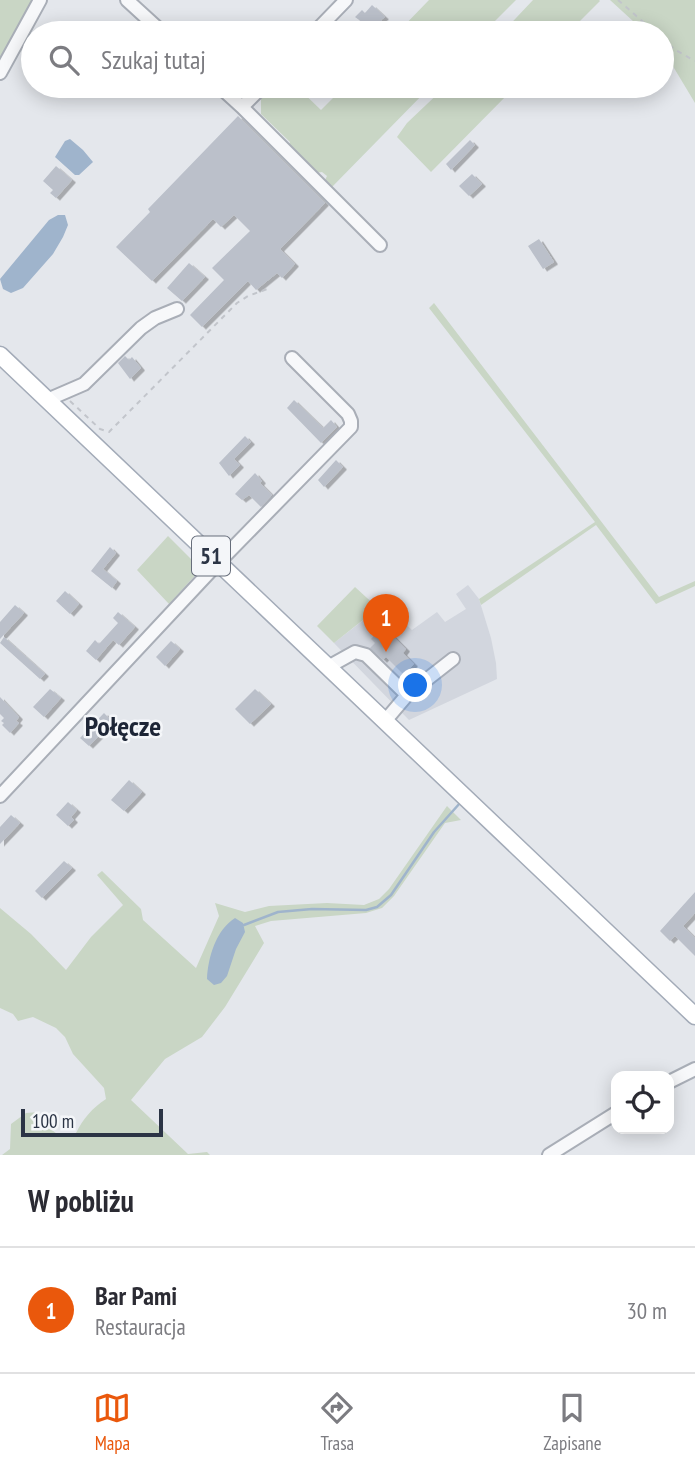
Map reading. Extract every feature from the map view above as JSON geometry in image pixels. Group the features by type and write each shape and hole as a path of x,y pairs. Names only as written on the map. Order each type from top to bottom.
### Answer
{"main road":[{"name":"51","path":"0,355 54,397 218,563 695,1016"}],"street":[{"path":"28,21 40,0"},
{"path":"127,0 150,21"},
{"path":"326,21 346,0"},
{"path":"0,73 21,35"},
{"path":"232,98 380,245"},
{"path":"242,107 251,98"},
{"path":"54,397 84,384 141,328 155,318 177,309"},
{"path":"0,796 218,563 351,427 348,414 292,358"},
{"path":"328,667 348,655 361,652 407,695"},
{"path":"385,721 407,695 453,659"},
{"path":"674,1080 695,1069"},
{"path":"549,1155 611,1116"}],"path":[{"path":"618,0 642,21"},
{"path":"674,49 695,61"},
{"path":"54,397 100,429 109,432 237,303 270,288"}],"shaded area":[{"path":"468,585 479,599 491,638 497,679 409,720 334,643 384,604 412,630 437,612 445,622 466,609 456,594"}],"green space":[{"path":"0,0 36,0 24,21 21,21 21,27 0,65"},
{"path":"429,0 516,0 495,21 409,21"},
{"path":"533,0 600,1 580,21 513,21"},
{"path":"610,0 695,0 695,103 674,68 674,21 633,21"},
{"path":"308,98 321,110 333,98 419,98 331,188 324,182 327,176 322,172 316,173 288,146 290,142 261,114 261,99"},
{"path":"433,98 504,98 431,172 397,137 407,123"},
{"path":"434,303 659,597 695,581 695,586 656,604 596,525 481,605 479,599 595,522 429,308"},
{"path":"168,536 201,569 169,604 137,570"},
{"path":"355,587 378,608 334,643 317,626"},
{"path":"447,806 461,820 445,823 394,896 382,908 366,913 271,921 255,926 264,943 225,1007 202,1037 165,1059 131,1100 188,1154 207,1152 210,1155 2,1155 10,1149 11,1124 26,1113 39,1112 48,1127 61,1137 76,1133 88,1114 106,1099 104,1088 73,1054 65,1037 56,1028 33,1017 18,1021 13,1014 0,1008 0,908 31,934 66,970 91,937 123,905 97,875 102,871 141,909 143,920 196,968 219,916 215,903 245,912 269,906 327,903 364,905 379,899 389,889"}],"water":[{"path":"70,139 93,162 79,175 75,175 55,157 65,141"},
{"path":"65,215 68,225 53,254 23,288 11,293 3,289 0,279 49,220"},
{"path":"235,918 243,923 245,932 227,976 221,983 214,985 207,979 211,953 218,937"}],"building":[{"path":"372,5 385,17 382,21 360,21 355,17 362,10 365,13"},
{"path":"238,116 325,203 280,249 295,264 282,278 277,273 256,290 248,281 202,327 190,315 224,280 212,268 250,231 234,215 221,227 213,219 152,281 116,247 150,212 148,209"},
{"path":"470,140 475,145 451,170 446,164"},
{"path":"56,166 72,180 56,198 50,193 53,190 43,181"},
{"path":"472,174 482,184 469,196 459,186"},
{"path":"539,239 554,262 543,269 528,246"},
{"path":"189,263 205,277 182,301 167,288"},
{"path":"125,356 129,360 132,357 141,368 130,379 118,363"},
{"path":"294,400 323,428 331,420 337,427 321,443 287,408"},
{"path":"245,436 251,442 234,459 240,465 229,476 219,463"},
{"path":"336,460 343,467 324,487 318,480"},
{"path":"255,473 262,481 260,483 272,495 261,507 249,495 242,500 235,494"},
{"path":"110,547 116,553 103,569 117,581 112,588 91,571"},
{"path":"65,591 79,604 70,614 56,601"},
{"path":"15,605 24,613 0,639 0,622"},
{"path":"118,612 135,627 119,645 113,640 96,660 86,651 95,640 99,644 118,623 113,618"},
{"path":"383,626 406,649 403,653 414,664 409,669 415,675 410,681 386,657 383,660 370,648 375,643 371,639"},
{"path":"4,637 45,674 40,679 0,643"},
{"path":"171,641 180,649 165,666 156,657"},
{"path":"50,689 61,698 44,717 33,707"},
{"path":"255,689 271,704 250,724 235,709"},
{"path":"0,697 19,717 16,721 19,723 10,733 2,725 4,718 0,714"},
{"path":"104,713 113,722 89,746 80,738"},
{"path":"129,780 142,792 124,811 111,800"},
{"path":"68,802 77,810 71,817 74,820 68,826 56,815"},
{"path":"11,815 20,823 0,844 0,827"},
{"path":"64,861 72,868 42,898 35,891"},
{"path":"695,892 695,913 683,926 695,938 695,956 675,936 670,941 660,931"}],"waterway":[{"path":"244,925 278,912 312,909 366,910 377,907 391,895 434,832 460,803"}],"place":[{"name":"Bar Pami","path":"386,652"}],"district":[{"name":"Połęcze","path":"123,726"}]}
